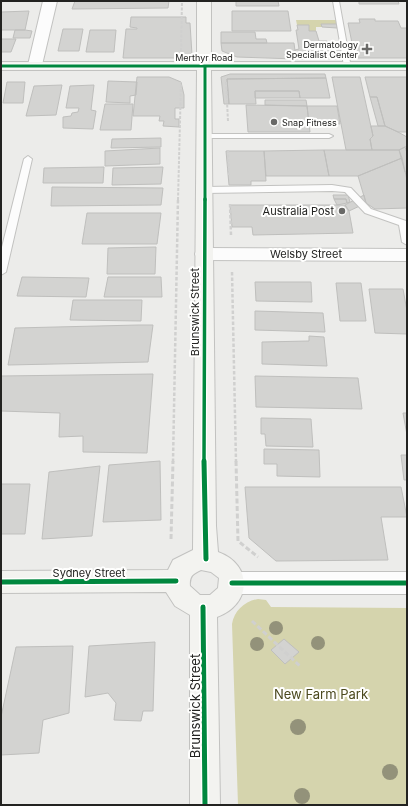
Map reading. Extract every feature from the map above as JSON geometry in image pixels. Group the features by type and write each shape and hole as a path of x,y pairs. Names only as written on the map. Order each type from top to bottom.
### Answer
{"main road":[{"name":"Brunswick Street","path":"204,1 204,526 206,559"},
{"name":"Merthyr Road","path":"1,66 407,66"},
{"path":"197,559 206,559 221,564 231,575 232,583 231,590 220,602 203,607 186,601 177,589 176,581 183,567 197,559"},
{"name":"Sydney Street","path":"1,582 176,581"},
{"name":"Brunswick Street","path":"203,607 205,805"}],"street":[{"path":"35,66 50,1"},
{"name":"Welsby Street","path":"204,254 407,255"},
{"path":"232,583 407,583"}],"lane":[{"path":"336,1 348,66"},
{"path":"205,136 329,136"},
{"path":"1,272 28,159"},
{"path":"204,190 332,188 348,190 368,211 403,223"},
{"path":"398,210 403,223 407,242"}],"path":[{"path":"181,56 182,1"},
{"path":"226,79 231,237"},
{"path":"171,539 182,80"},
{"path":"232,272 238,541 258,557"},
{"path":"252,621 301,666"}],"green space":[{"path":"296,20 336,20 337,24 322,24 322,27 316,27 316,31 309,31 309,25 297,25"},
{"name":"New Farm Park","path":"253,600 266,600 271,607 407,608 407,805 238,805 232,624 235,615 241,607"}],"building":[{"path":"75,1 169,1 168,8 72,9"},
{"path":"236,1 278,1 279,6 236,6"},
{"path":"359,1 398,1 399,4 359,4"},
{"path":"29,11 25,30 1,30 1,12"},
{"path":"232,11 288,11 291,31 232,31"},
{"path":"131,17 186,17 186,23 190,23 192,55 189,57 180,58 123,58 126,29 137,29 130,27"},
{"path":"359,19 398,21 401,28 407,28 407,58 355,58 348,23 360,23"},
{"path":"321,24 337,24 337,28 322,27"},
{"path":"297,25 309,25 309,31 316,31 319,41 327,41 327,45 332,45 332,43 341,43 344,54 336,58 296,59 295,50 299,49 296,30 298,30"},
{"path":"63,29 83,29 79,51 58,51"},
{"path":"15,30 32,31 30,38 13,38"},
{"path":"90,30 116,30 114,52 86,52"},
{"path":"221,32 255,32 256,39 266,39 267,43 221,43"},
{"path":"1,39 16,39 11,52 1,52"},
{"path":"221,43 294,43 296,59 237,57 222,51"},
{"path":"230,74 325,74 326,78 227,79 229,104 224,104 221,77"},
{"path":"137,77 169,77 181,82 184,95 184,108 175,108 175,119 179,119 179,127 163,126 164,121 159,121 160,116 133,116"},
{"path":"332,77 360,77 373,136 370,139 372,150 346,150"},
{"path":"365,77 407,77 407,132 398,132 385,126 377,97 370,97"},
{"path":"326,78 330,98 300,98 299,91 255,91 256,104 229,104 227,79"},
{"path":"108,81 137,82 136,95 130,96 130,103 106,102"},
{"path":"7,82 25,82 23,103 3,103"},
{"path":"62,85 56,115 26,116 34,86"},
{"path":"94,85 91,110 96,111 93,129 63,128 63,117 71,116 72,113 78,112 79,108 66,108 70,86"},
{"path":"255,91 299,91 300,98 255,98"},
{"path":"370,97 377,97 385,126 378,126"},
{"path":"265,100 306,100 307,106 265,105"},
{"path":"105,104 133,104 131,130 100,130"},
{"path":"246,105 307,106 310,132 248,132"},
{"path":"307,106 337,106 340,124 309,123"},
{"path":"371,126 385,126 407,137 407,146 399,150 372,150 370,139 373,136"},
{"path":"161,138 161,147 111,148 112,139"},
{"path":"405,147 407,153 407,172 405,172 399,150"},
{"path":"160,148 160,164 105,166 105,151"},
{"path":"324,150 329,176 266,176 264,151"},
{"path":"324,150 399,150 402,158 358,176 329,176"},
{"path":"226,151 264,151 266,181 251,181 251,185 229,185"},
{"path":"402,158 407,180 407,208 375,209 366,203 358,176"},
{"path":"104,167 103,183 43,183 44,168"},
{"path":"163,167 161,184 112,185 113,168"},
{"path":"52,187 163,188 161,205 51,206"},
{"path":"333,195 348,195 350,202 347,203 346,199 334,199"},
{"path":"364,195 366,203 349,211 345,205"},
{"path":"334,199 346,199 347,203 337,205"},
{"path":"230,205 345,205 349,211 353,233 253,235 252,227 232,227"},
{"path":"87,213 161,213 157,244 82,244"},
{"path":"156,247 155,274 107,274 108,248"},
{"path":"22,277 89,278 86,297 17,296"},
{"path":"108,277 161,277 162,297 104,297"},
{"path":"255,282 311,282 312,302 256,301"},
{"path":"336,283 361,283 366,321 340,321"},
{"path":"369,289 403,289 407,311 407,334 375,333"},
{"path":"73,300 142,300 141,321 70,320"},
{"path":"255,311 323,313 325,332 255,330"},
{"path":"153,325 148,362 8,365 15,328"},
{"path":"309,336 324,337 327,366 262,364 262,342 309,341"},
{"path":"153,374 147,453 83,452 83,436 59,437 60,413 1,411 1,376"},
{"path":"255,376 358,378 362,409 256,407"},
{"path":"403,413 407,413 407,435"},
{"path":"261,418 311,419 313,447 266,446 265,434 261,434"},
{"path":"264,449 319,450 320,477 277,476 277,464 264,464"},
{"path":"401,455 407,455 407,480 404,480"},
{"path":"160,461 161,520 103,522 109,465"},
{"path":"100,466 92,536 42,539 49,472"},
{"path":"1,484 30,484 25,534 1,534"},
{"path":"245,487 401,487 407,517 381,517 388,560 276,561 249,538"},
{"path":"284,639 299,652 285,664 271,650"},
{"path":"155,642 153,711 143,711 141,721 114,720 116,703 108,693 85,697 89,646"},
{"path":"73,646 69,713 43,720 39,753 1,755 1,717 16,647"}],"cycle path":[{"path":"1,66 407,66"},
{"path":"205,66 204,526 206,559"},
{"path":"1,582 176,581"},
{"path":"232,583 407,583"},
{"path":"203,607 205,805"}],"place":[{"name":"Dermatology Specialist Center","path":"367,49"},
{"name":"Snap Fitness","path":"274,122"},
{"name":"Australia Post","path":"342,211"}]}
